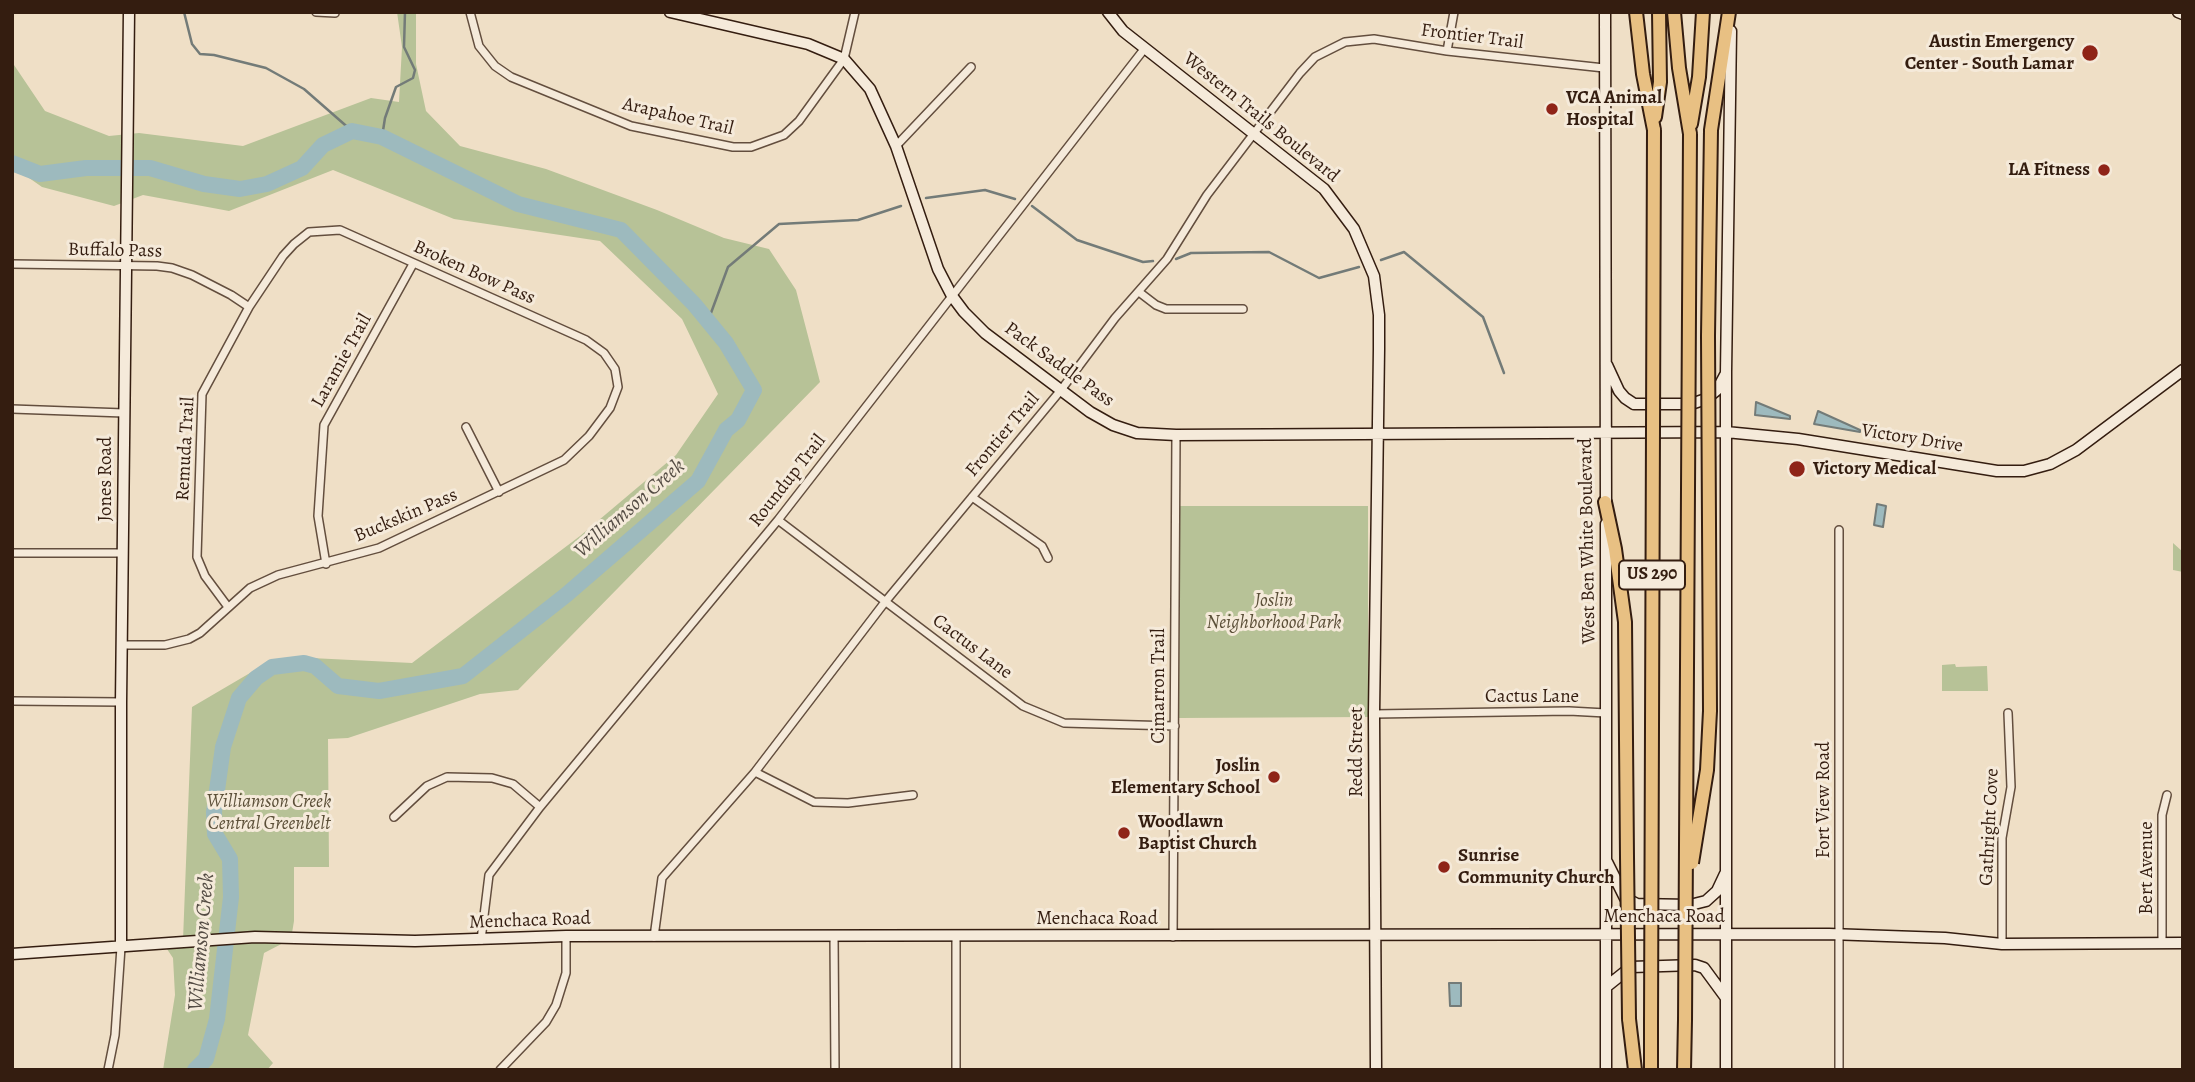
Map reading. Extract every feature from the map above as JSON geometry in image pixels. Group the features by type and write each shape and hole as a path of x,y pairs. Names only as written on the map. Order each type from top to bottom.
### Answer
{"highway":[{"name":"US 290","path":"1636,12 1643,74 1654,130 1651,1070"},
{"path":"1654,130 1660,82 1659,12"},
{"name":"US 290","path":"1674,12 1689,134 1684,1070"},
{"path":"1689,134 1699,77 1703,12"},
{"path":"1686,901 1707,770 1710,711 1708,216 1711,130 1730,12"},
{"path":"1605,502 1615,549 1625,622 1629,1019 1634,1070"}],"main road":[{"name":"Jones Road","path":"121,947 129,12"},
{"name":"Pack Saddle Pass","path":"670,12 808,44 844,59 870,89 896,146 938,269 952,296 985,333 1113,425 1138,433 1176,435 1605,432"},
{"name":"Western Trails Boulevard","path":"1108,12 1123,31 1324,189 1349,220 1364,247 1374,279 1379,315 1377,434"},
{"name":"West Ben White Boulevard","path":"1605,12 1606,1070"},
{"path":"1726,1070 1726,372 1730,12"},
{"path":"2178,12 2183,14"},
{"path":"1605,362 1619,391 1634,404 1691,404 1706,400 1717,390 1726,372"},
{"name":"Victory Drive","path":"1605,432 1726,432 1798,439 1997,471 2024,471 2050,464 2076,450 2183,370"},
{"name":"Redd Street","path":"1376,1070 1374,715 1377,434"},
{"path":"1605,858 1625,898 1637,904 1690,905 1706,901 1717,891 1726,873"},
{"name":"Menchaca Road","path":"12,954 255,937 481,940 566,936 1839,934 1945,938 2002,944 2183,943"},
{"path":"1606,987 1631,967 1695,965 1704,968 1727,999"}],"street":[{"path":"316,12 335,13"},
{"name":"Arapahoe Trail","path":"471,12 479,46 495,66 511,77 631,126 733,147 751,147 784,135 799,121 844,59"},
{"path":"844,59 855,12"},
{"path":"1447,51 1454,12"},
{"name":"Frontier Trail","path":"653,937 662,878 755,772 885,602 1176,247 1203,201 1307,64 1335,45 1374,39 1447,51 1604,68"},
{"name":"Roundup Trail","path":"481,940 489,875 540,807 778,520 1145,48"},
{"path":"896,146 971,67"},
{"name":"Broken Bow Pass","path":"309,232 340,230 586,340 604,353 615,369"},
{"name":"Remuda Trail","path":"228,607 205,576 197,558 202,394 249,307 283,256 309,232"},
{"name":"Buffalo Pass","path":"12,264 172,268 221,290 249,307"},
{"name":"Laramie Trail","path":"326,564 318,516 324,425 413,264"},
{"path":"1139,292 1166,309 1243,309"},
{"name":"Buckskin Pass","path":"122,645 165,646 189,639 200,633 250,588 278,575 379,548 564,460 589,436 610,408 618,387 615,369"},
{"path":"12,409 124,413"},
{"path":"466,427 499,492"},
{"name":"Cimarron Trail","path":"1173,937 1176,435"},
{"path":"972,497 1042,546 1048,558"},
{"name":"Cactus Lane","path":"778,520 1023,706 1064,723 1175,726"},
{"name":"Fort View Road","path":"1839,530 1839,1070"},
{"path":"12,553 124,553"},
{"path":"12,701 121,702"},
{"name":"Cactus Lane","path":"1374,715 1569,711 1606,713"},
{"name":"Gathright Cove","path":"2002,944 2002,828 2011,787 2008,713"},
{"path":"755,772 814,802 848,803 913,795"},
{"path":"394,817 427,786 447,777 492,778 513,784 540,807"},
{"name":"Bert Avenue","path":"2162,943 2162,815 2168,795"},
{"path":"500,1070 546,1022 556,1005 566,973 566,936"},
{"path":"834,936 835,1070"},
{"path":"956,936 956,1070"},
{"path":"107,1070 115,1035 121,947"}],"green space":[{"name":"Williamson Creek Central Greenbelt","path":"397,12 416,12 416,64 426,111 460,146 546,169 724,238 769,249 796,290 820,382 518,690 480,694 348,738 328,739 329,867 294,867 294,921 291,939 264,953 248,1035 273,1063 267,1070 163,1070 175,995 173,958 163,943 183,940 192,707 267,663 291,657 412,663 580,536 676,455 718,394 682,319 600,241 454,219 333,170 229,211 143,195 114,206 42,187 12,166 12,62 45,111 109,136 139,133 243,146 371,98 399,102 402,47"},
{"name":"Joslin Neighborhood Park","path":"1180,506 1368,506 1368,717 1179,718"},
{"path":"2173,543 2183,552 2183,572 2173,570"},
{"path":"1955,664 1956,667 1987,666 1988,691 1942,691 1942,665"}],"water":[{"path":"1756,402 1790,416 1790,419 1755,415"},
{"path":"1818,411 1860,430 1860,432 1814,424"},
{"path":"1877,504 1886,506 1883,527 1874,525"},
{"path":"1449,983 1461,983 1461,1006 1450,1006"}],"waterway":[{"path":"184,12 192,44 200,54 266,68 304,89 352,131"},
{"path":"382,137 385,118 396,87 413,78 415,70 404,47 405,12"},
{"name":"Williamson Creek","path":"12,163 40,174 86,168 150,168 204,184 240,189 267,184 302,168 323,145 352,131 382,137 518,204 621,230 694,304 726,343 754,390 738,420 726,430 698,481 566,595 463,676 379,691 338,686 315,666 304,663 272,667 256,678 239,698 223,747 214,812 215,834 230,859 231,897 217,1019 206,1059 195,1070"},
{"path":"926,198 985,190 1015,199"},
{"path":"708,321 728,267 779,224 858,220 901,206"},
{"path":"1032,206 1077,240 1143,262 1153,261"},
{"path":"1176,259 1191,253 1269,252 1319,278 1359,267"},
{"path":"1381,260 1404,252 1483,317 1504,373"}],"place":[{"name":"Austin Emergency Center - South Lamar","path":"2090,53"},
{"name":"VCA Animal Hospital","path":"1552,109"},
{"name":"LA Fitness","path":"2104,170"},
{"name":"Victory Medical","path":"1797,469"},
{"name":"Joslin Elementary School","path":"1274,777"},
{"name":"Woodlawn Baptist Church","path":"1124,833"},
{"name":"Sunrise Community Church","path":"1444,867"}]}
